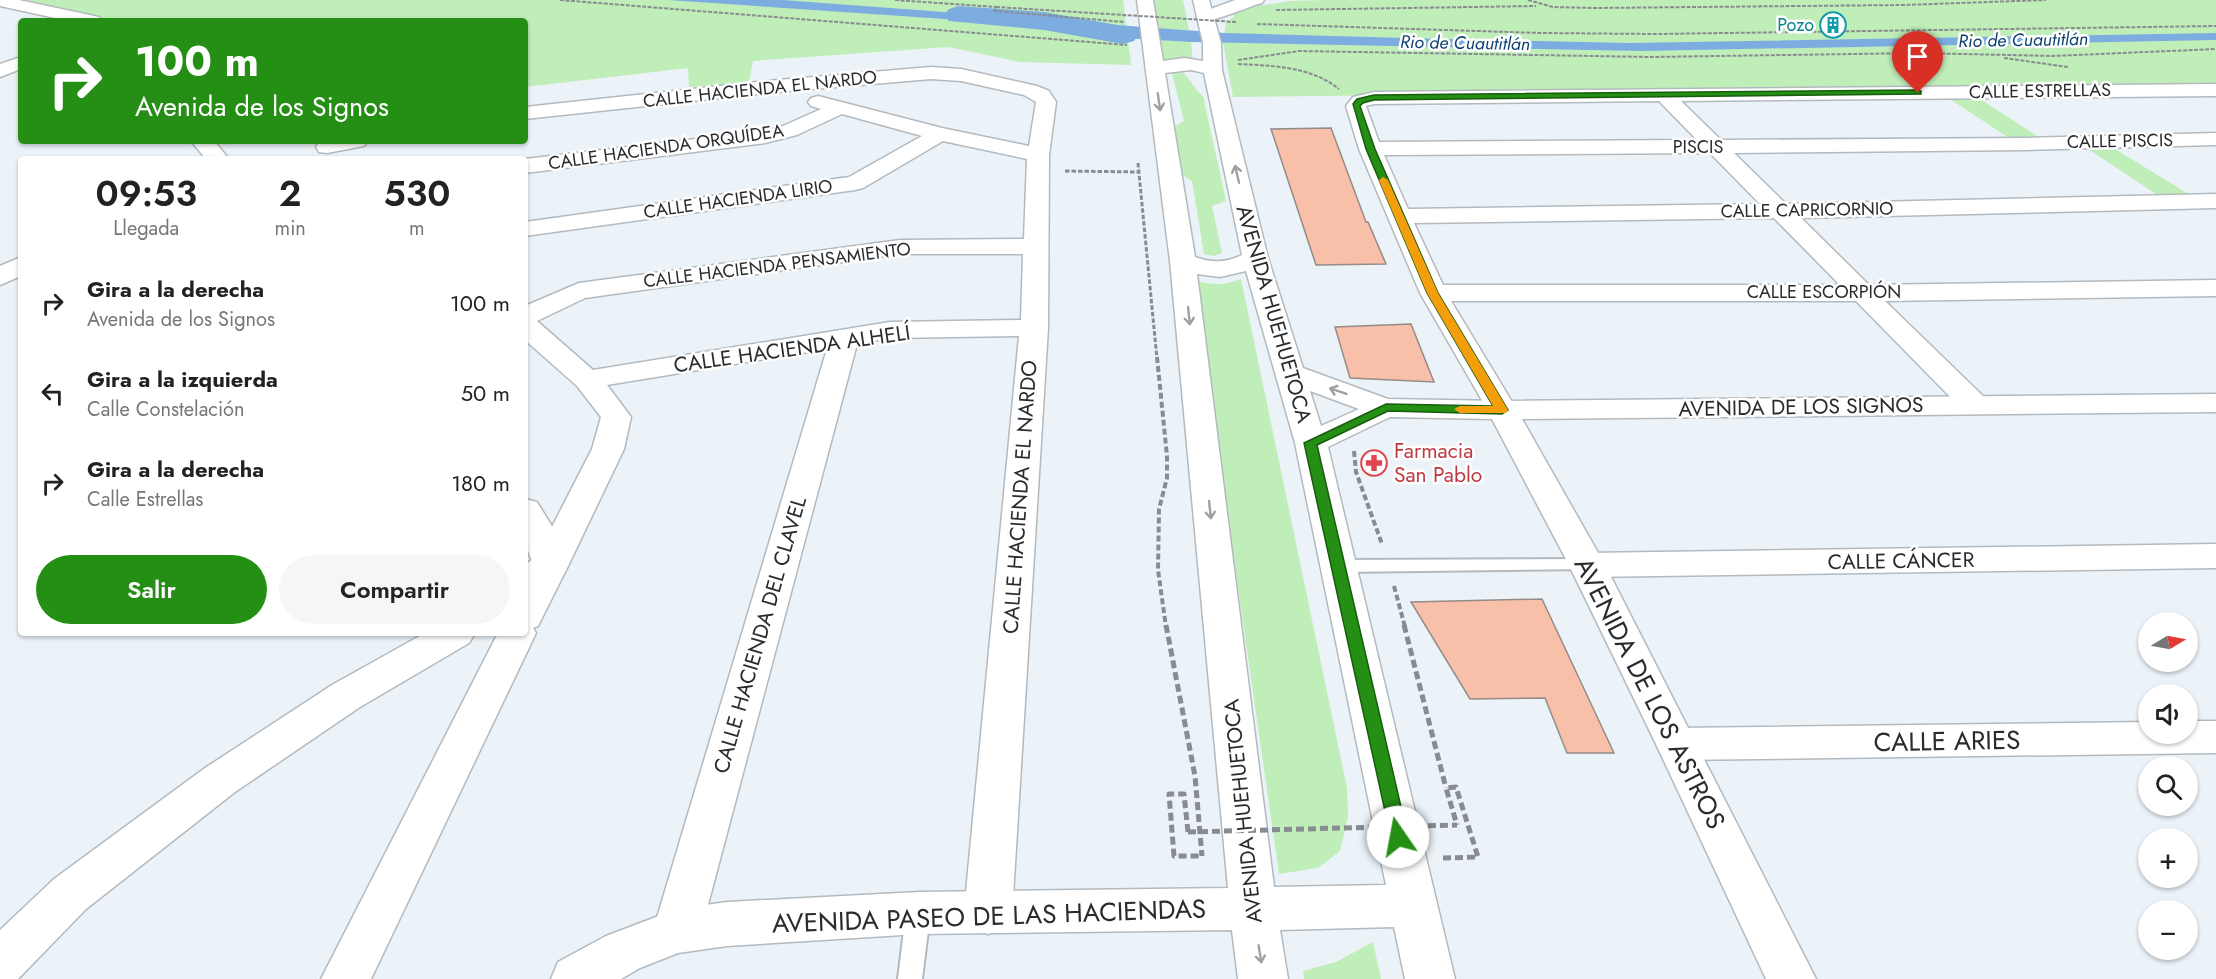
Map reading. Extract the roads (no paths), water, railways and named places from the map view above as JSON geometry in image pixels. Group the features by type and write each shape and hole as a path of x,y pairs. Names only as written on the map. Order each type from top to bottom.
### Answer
{"street":[{"name":"AVENIDA HUEHUETOCA","path":"1145,0 1143,45 1183,261 1253,909 1263,979"},
{"name":"AVENIDA HUEHUETOCA","path":"1201,0 1255,258 1311,443 1430,979"},
{"path":"1143,45 1165,65 1182,63 1211,48 1235,5 1256,0"},
{"path":"0,1 79,18"},
{"path":"0,71 18,64"},
{"name":"CALLE HACIENDA EL NARDO","path":"528,113 766,87 946,73 1040,85 1046,102 1038,163 1034,328 987,913"},
{"path":"766,87 1038,163"},
{"name":"CALLE ESTRELLAS","path":"1358,103 1374,98 2216,90"},
{"path":"1665,96 1975,405"},
{"name":"AVENIDA DE LOS ASTROS","path":"1358,103 1370,149 1433,293 1502,410 1587,565 1791,979"},
{"name":"CALLE HACIENDA ORQUÍDEA","path":"528,166 765,137 790,131 839,108"},
{"name":"CALLE HACIENDA LIRIO","path":"528,229 855,183 940,134"},
{"name":"CALLE PISCIS","path":"2025,144 2216,139"},
{"path":"205,144 215,156"},
{"path":"329,149 346,144"},
{"name":"PISCIS","path":"1370,149 2025,144"},
{"name":"CALLE CAPRICORNIO","path":"1399,216 1780,211 2216,201"},
{"name":"CALLE HACIENDA PENSAMIENTO","path":"528,315 579,291 900,247 1035,246"},
{"path":"1183,261 1199,268 1221,270 1240,266 1255,258"},
{"path":"0,277 18,267"},
{"name":"CALLE ESCORPIÓN","path":"1433,293 1863,293 2216,288"},
{"path":"528,328 587,380 616,417 608,449 538,574 528,607"},
{"name":"CALLE HACIENDA ALHELÍ","path":"587,380 890,330 1034,328"},
{"name":"CALLE HACIENDA DEL CLAVEL","path":"676,931 844,339"},
{"name":"AVENIDA DE LOS SIGNOS","path":"1291,374 1386,408 1502,410 2216,403"},
{"name":"AVENIDA DE LOS SIGNOS","path":"1311,443 1386,408"},
{"path":"528,515 536,528 538,574"},
{"name":"CALLE CÁNCER","path":"1587,565 2216,556"},
{"path":"0,963 70,894 220,780 346,696 451,636"},
{"path":"346,979 516,636"},
{"name":"CALLE ARIES","path":"1677,744 2216,737"},
{"name":"AVENIDA PASEO DE LAS HACIENDAS","path":"576,979 623,952 676,931 726,924 919,913 1253,909 1413,904"}],"lane":[{"path":"1339,566 1587,565"},
{"path":"910,979 919,913"}],"water":[{"path":"668,0 783,0 1224,33 1443,39 1629,43 2216,33 2216,40 1643,51 1191,42 1104,37 1031,25"}],"waterway":[{"name":"Rio de Cuautitlán","path":"959,15 1044,21 1123,35"}],"place":[{"name":"Pozo","path":"1833,25"},
{"name":"Farmacia San Pablo","path":"1374,463"}]}
